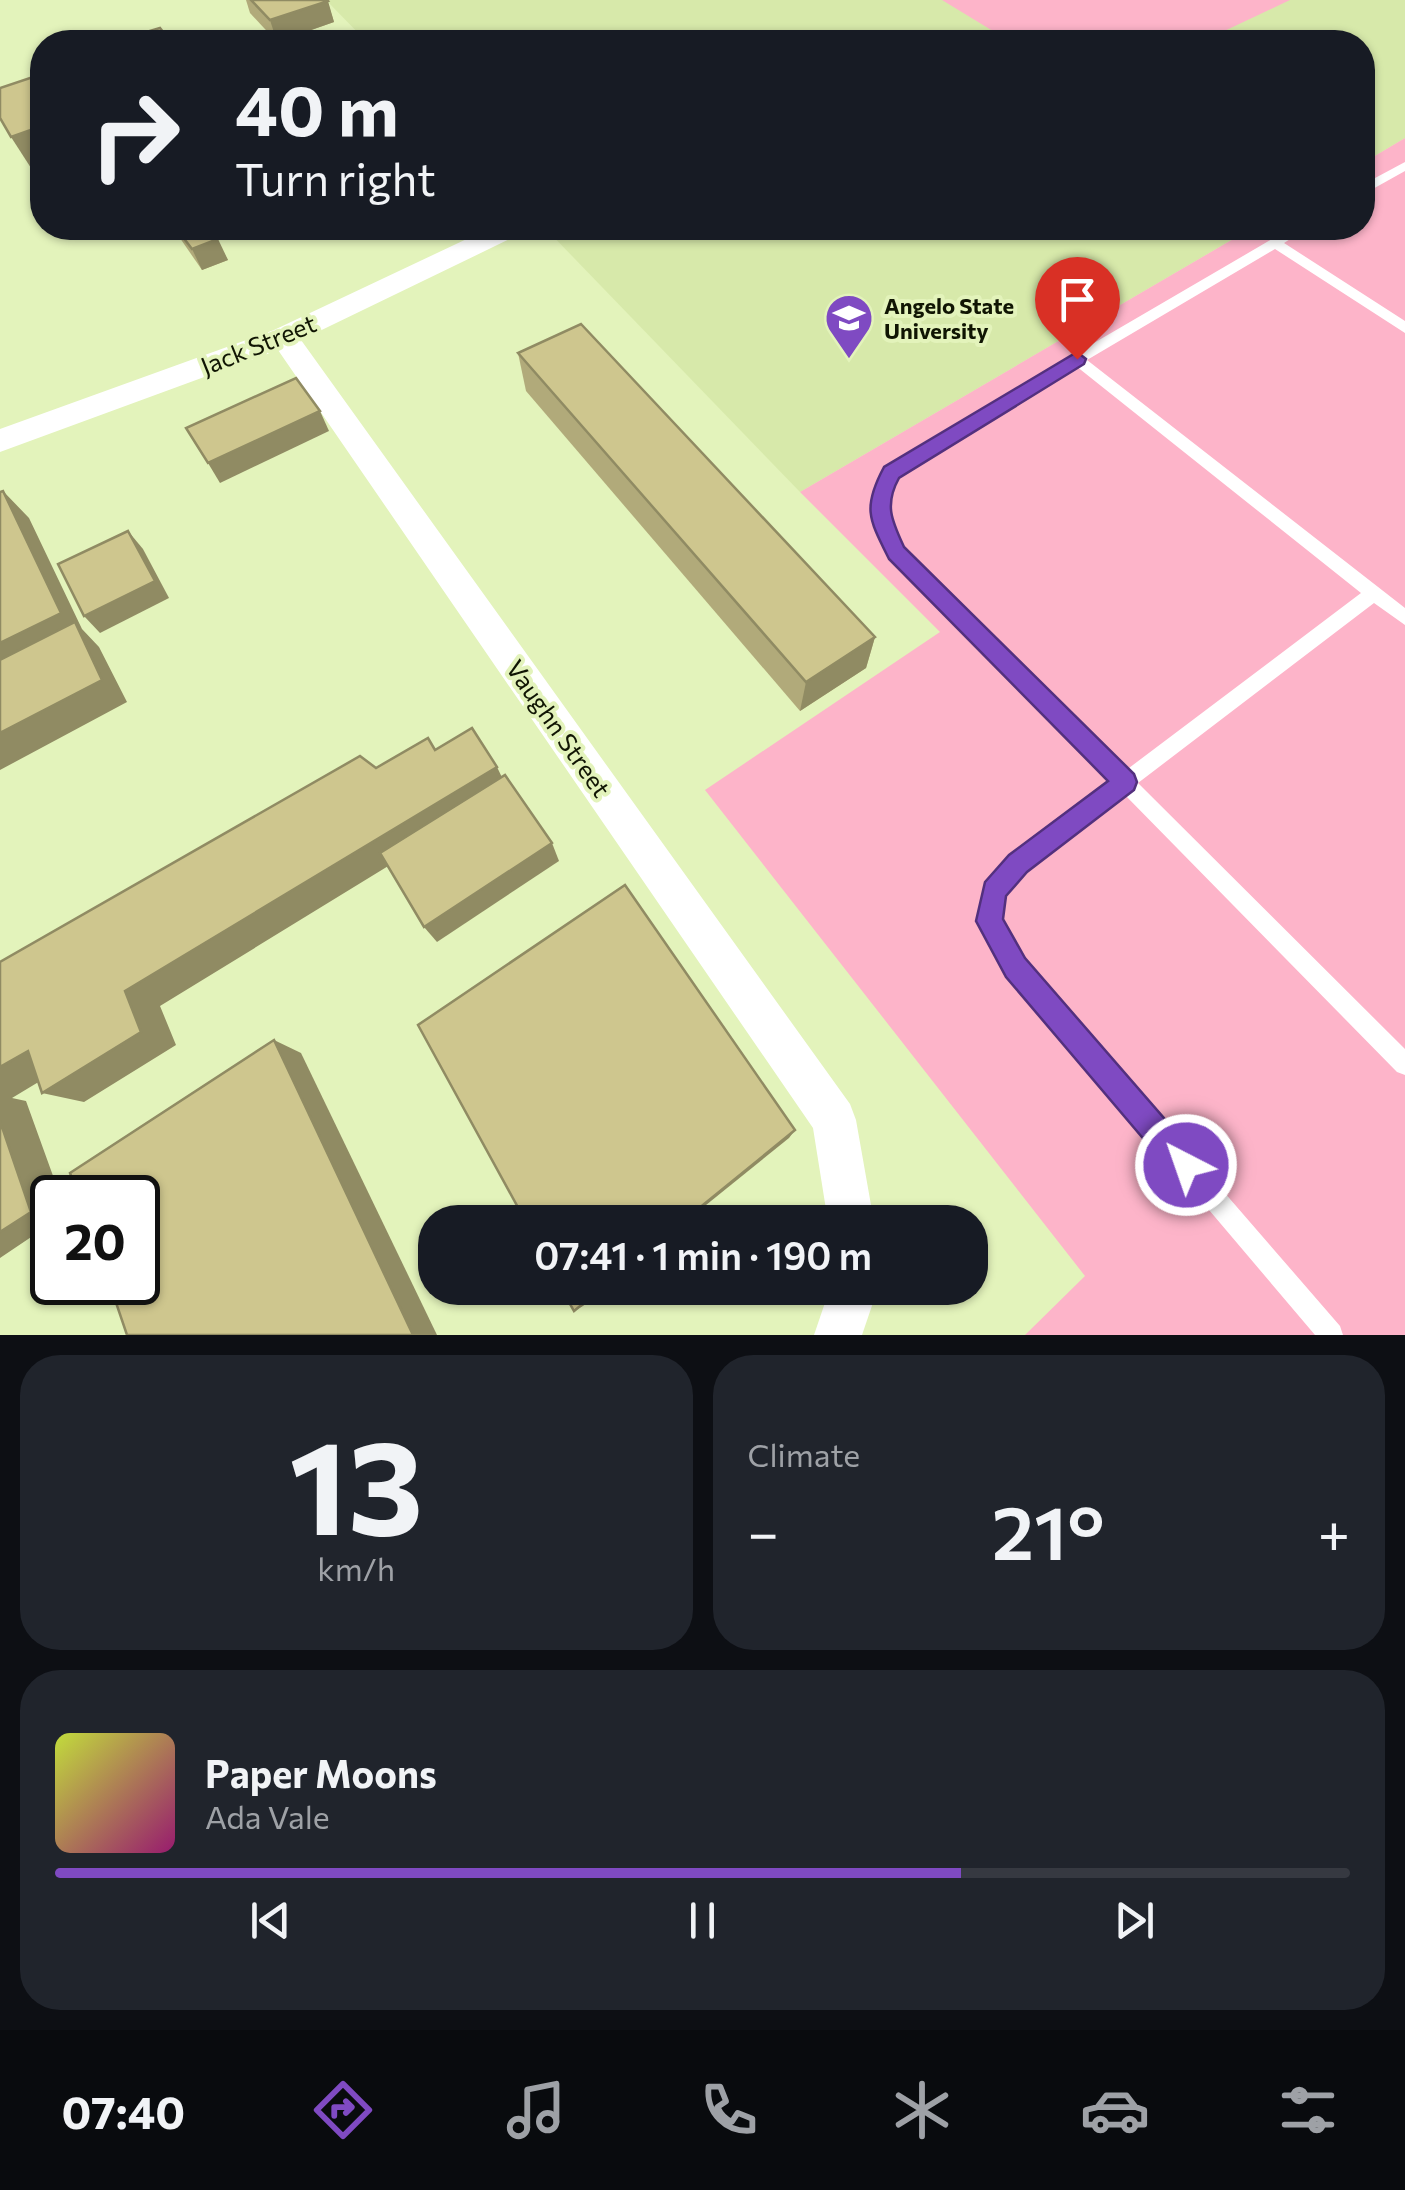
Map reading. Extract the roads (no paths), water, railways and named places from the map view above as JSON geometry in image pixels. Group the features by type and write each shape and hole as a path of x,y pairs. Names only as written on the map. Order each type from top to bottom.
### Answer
{"street":[{"name":"Jack Street","path":"0,441 284,336 484,240"},
{"name":"Vaughn Street","path":"284,336 834,1120 847,1205"},
{"path":"838,1335 848,1305"}],"lane":[{"path":"1375,183 1405,166"},
{"path":"1280,240 892,472 881,492 878,514 896,553 1405,1064"},
{"path":"1275,243 1405,328"},
{"path":"1077,359 1405,618"},
{"path":"1331,1335 1016,967 990,921 994,890 1018,863 1374,594"}],"place":[{"name":"Angelo State University","path":"849,360"}]}
